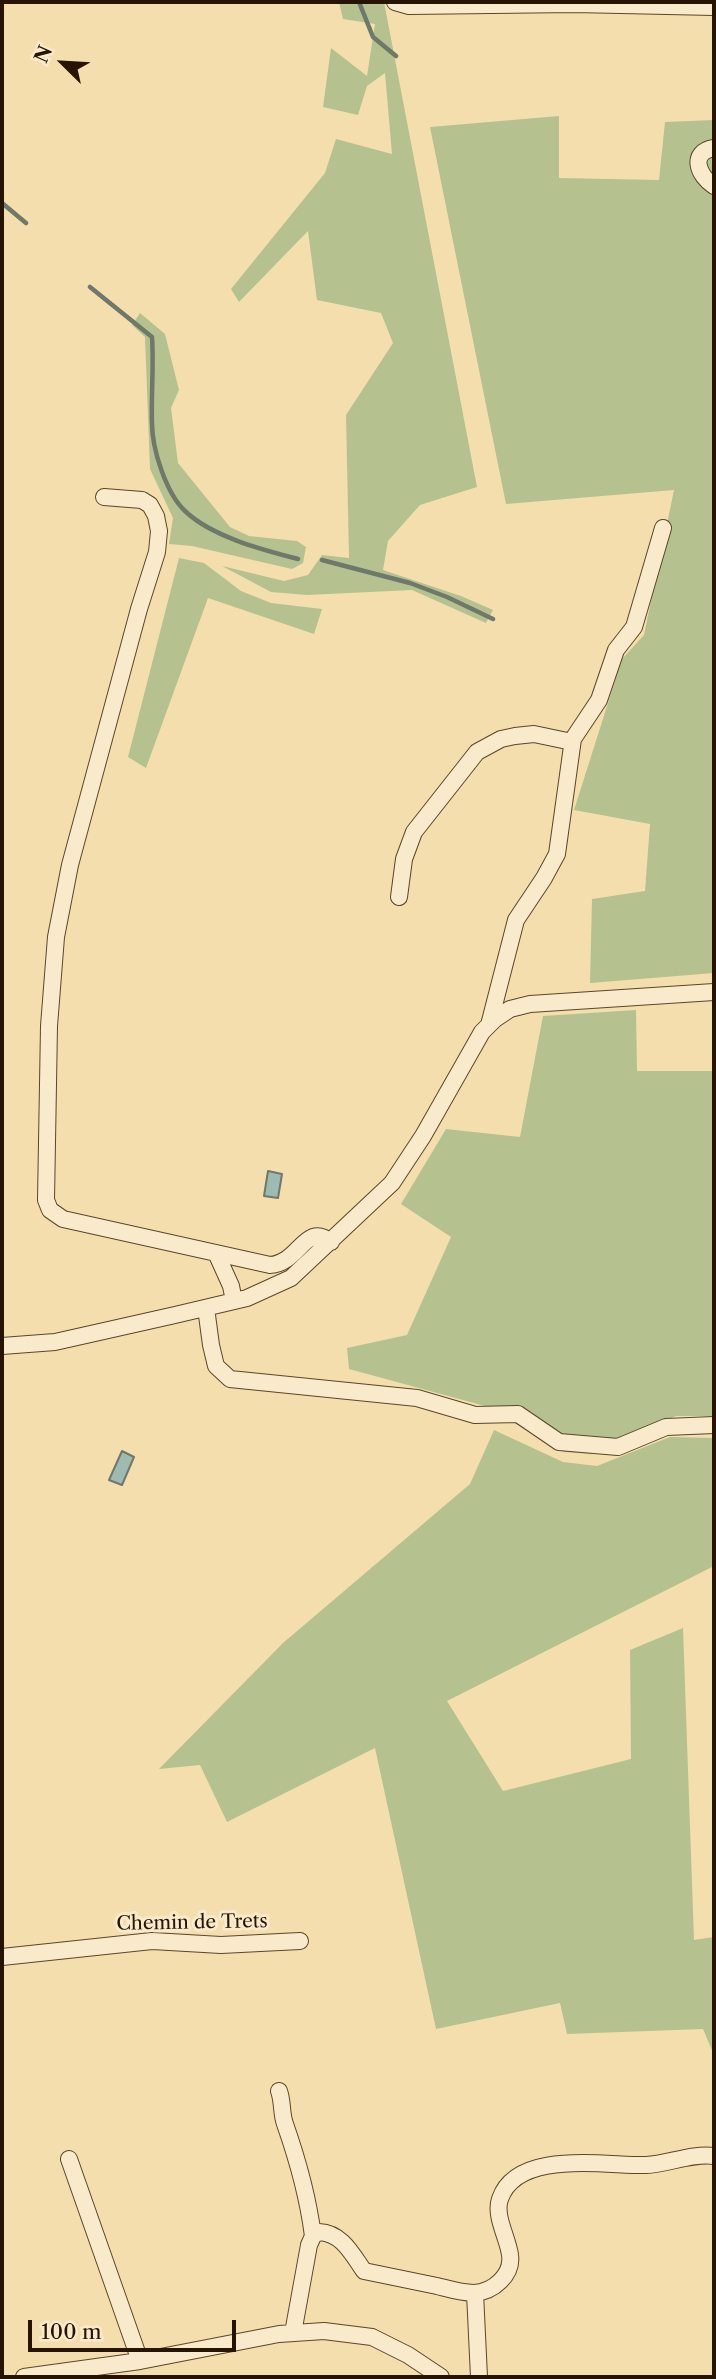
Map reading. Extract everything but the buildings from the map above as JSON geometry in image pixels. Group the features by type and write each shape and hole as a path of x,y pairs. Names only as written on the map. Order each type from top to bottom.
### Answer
{"street":[{"path":"395,2 409,6 574,4 714,7"},
{"path":"714,148 705,149 701,154 699,170 702,177 714,186"},
{"path":"104,497 142,500 150,505 159,531 157,552 70,865 56,937 48,1026 46,1200 50,1210 63,1219 217,1255 275,1265 287,1261 311,1237 321,1235 331,1242"},
{"path":"489,1025 516,920 544,878 556,854 572,742 598,700 616,650 634,627 663,528"},
{"path":"399,897 404,859 414,832 477,752 494,741 534,734 572,742"},
{"path":"8,1346 55,1342 206,1308 269,1290 291,1278 392,1183 423,1136 470,1050 489,1025 510,1009 530,1004 714,992"},
{"path":"217,1255 231,1286 234,1301"},
{"path":"206,1308 216,1366 230,1379 417,1398 475,1415 518,1414 559,1442 618,1447 666,1427 714,1425"},
{"name":"Chemin de Trets","path":"2,1957 152,1941 221,1945 300,1941"},
{"path":"279,2091 285,2124 306,2187 313,2236 309,2245 293,2333"},
{"path":"313,2236 319,2232 337,2236 348,2247 364,2272 475,2293 498,2283 507,2274 510,2255 498,2209 499,2200 512,2180 522,2174 538,2167 557,2165 598,2162 648,2165 714,2156"},
{"path":"69,2159 140,2361"},
{"path":"475,2293 479,2377"},
{"path":"24,2377 140,2361 293,2333 324,2330 372,2337 408,2355 441,2377"}],"green space":[{"path":"339,2 384,2 477,487 420,505 388,541 383,570 461,596 493,610 486,623 412,590 307,595 271,592 222,566 284,581 308,575 322,555 349,558 346,415 393,343 381,313 317,300 308,231 239,302 231,289 325,173 336,139 392,154 385,73 367,86 358,115 323,107 331,48 367,76 375,24 343,19"},
{"path":"559,116 559,178 659,180 665,122 714,120 714,973 590,983 592,899 645,891 650,824 574,810 622,659 644,635 674,490 506,504 430,127"},
{"path":"140,313 165,334 179,390 171,408 178,463 230,527 249,536 297,541 306,547 303,563 292,569 192,546 169,544 173,518 150,469 145,337 132,325"},
{"path":"179,558 204,563 241,591 271,603 322,609 314,634 208,598 146,768 128,757"},
{"path":"636,1010 637,1071 714,1071 714,1416 676,1416 592,1454 564,1452 485,1406 349,1369 347,1348 407,1335 451,1237 401,1204 446,1129 520,1137 543,1016"},
{"path":"494,1430 563,1462 597,1466 670,1437 714,1438 714,1566 447,1701 503,1791 631,1759 630,1650 683,1628 694,1940 714,1937 714,2055 703,2029 567,2034 560,2003 436,2029 375,1748 227,1822 200,1765 159,1769 283,1643 470,1484"}],"water":[{"path":"268,1171 282,1174 278,1198 264,1196"},
{"path":"122,1451 134,1457 122,1485 109,1480"}],"waterway":[{"path":"359,2 373,37 396,56"},
{"path":"2,203 26,223"},
{"path":"90,287 152,337 153,434 161,470 178,503 209,528 254,547 298,559"},
{"path":"322,560 410,583 493,619"}]}
